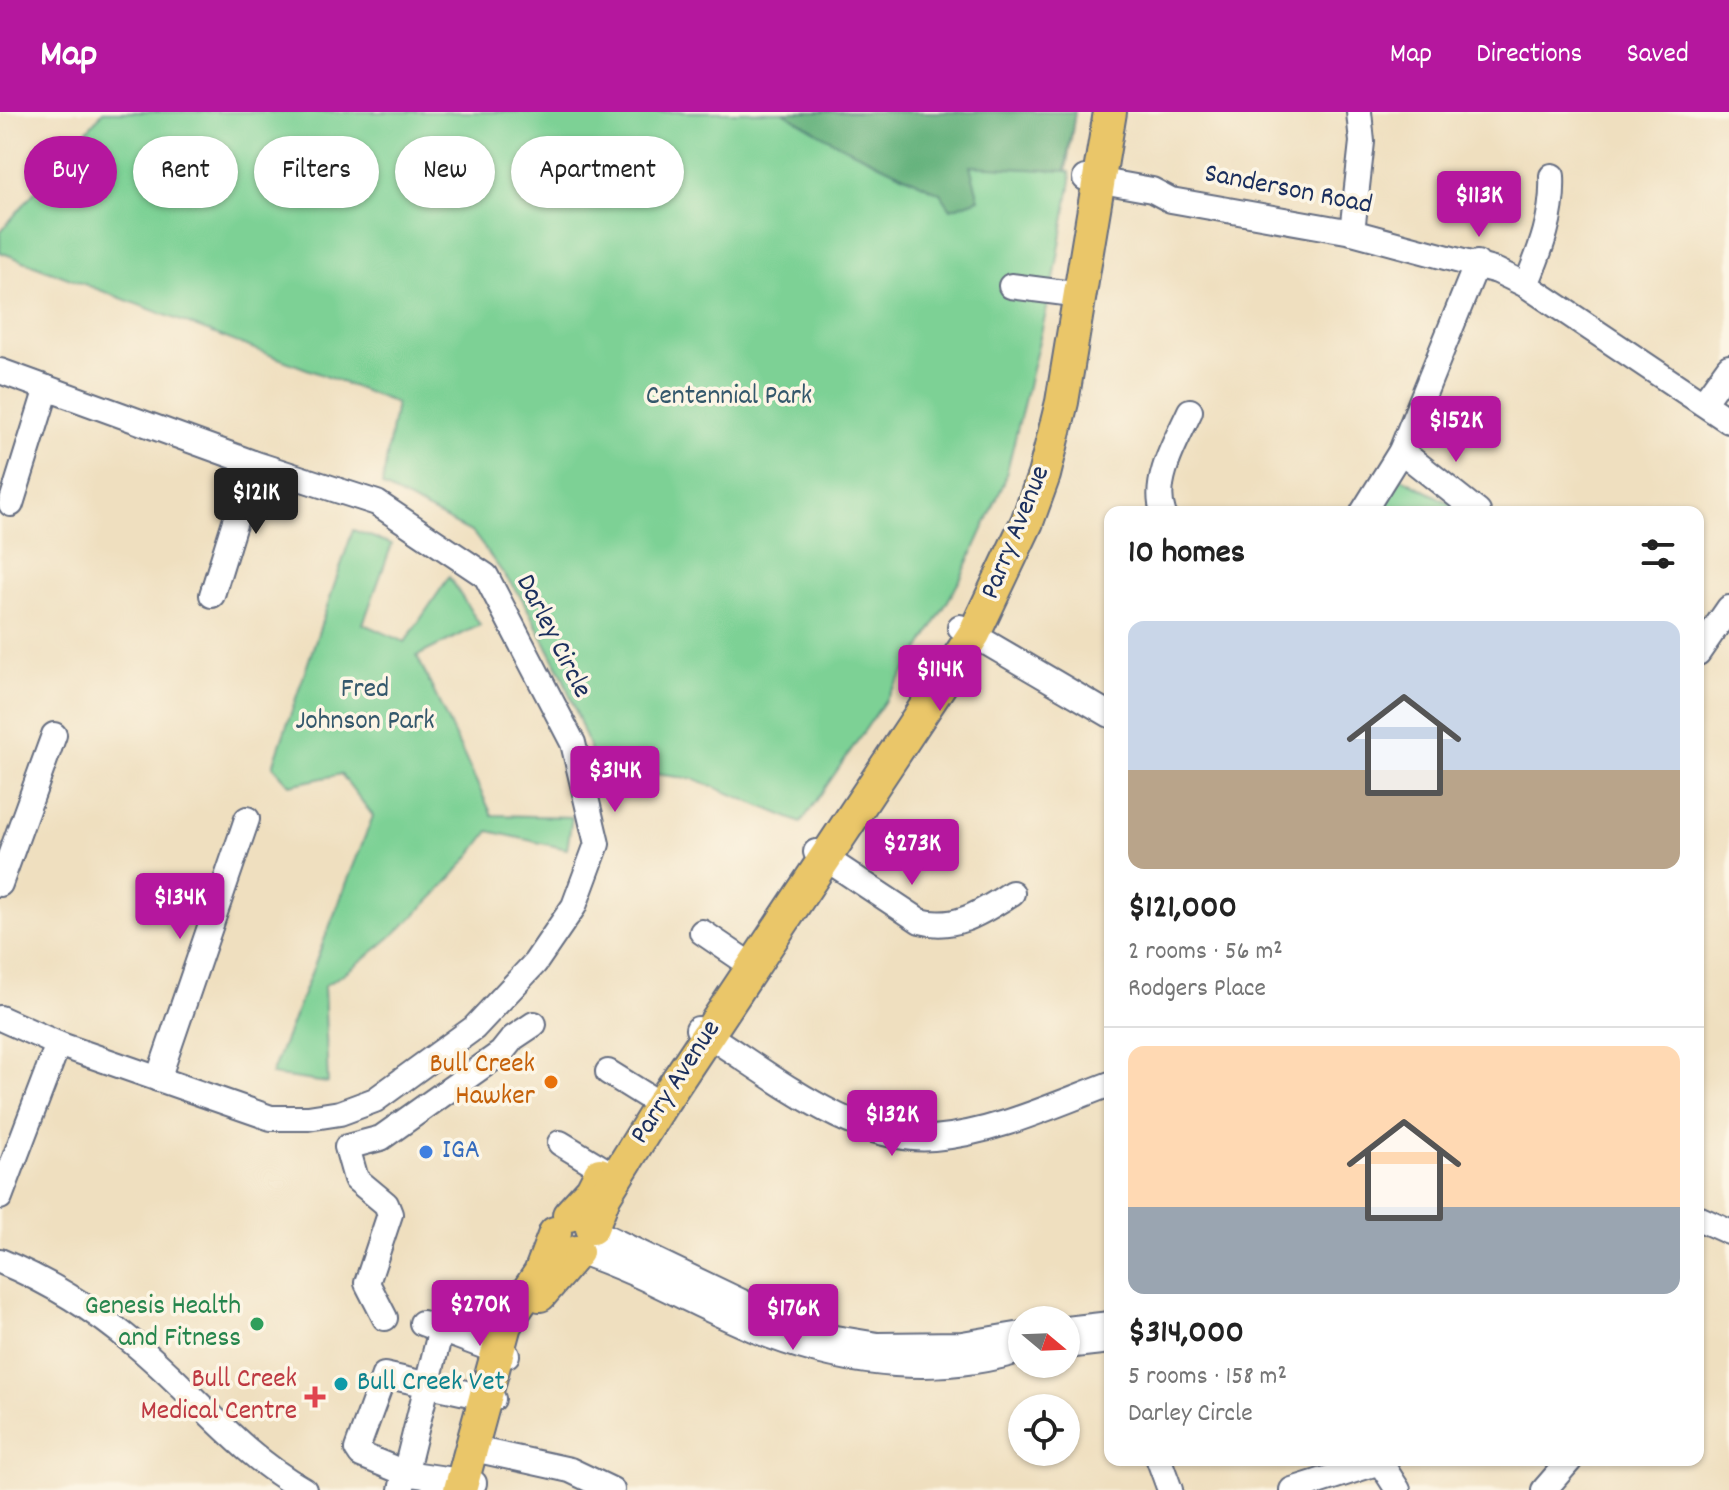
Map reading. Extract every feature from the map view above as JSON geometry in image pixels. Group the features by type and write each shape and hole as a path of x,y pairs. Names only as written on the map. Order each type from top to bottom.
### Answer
{"main road":[{"name":"Parry Avenue","path":"577,1235 592,1190 603,1169 656,1102 820,855 967,630 1027,522 1044,475 1062,402 1090,188 1096,112"},
{"name":"Parry Avenue","path":"967,630 1005,542 1034,463 1053,381 1065,293 1110,112"},
{"name":"Parry Avenue","path":"467,1486 502,1354 605,1195 656,1102"}],"street":[{"path":"1352,232 1362,142 1359,112"},
{"path":"1526,285 1539,255 1553,204 1552,176"},
{"name":"Sanderson Road","path":"1090,188 1152,190 1171,200 1352,232 1477,263 1526,285 1729,421"},
{"path":"1367,506 1401,451 1477,263"},
{"path":"1011,286 1065,293"},
{"path":"1703,403 1729,367"},
{"name":"Darley Circle","path":"0,371 253,463 377,503 486,576 573,743 597,844 574,906 535,963 474,1028 375,1100 340,1113 308,1118 271,1118 58,1044 0,1018"},
{"path":"11,504 47,388"},
{"path":"1161,506 1158,498 1170,454 1190,411"},
{"path":"1401,451 1470,506"},
{"path":"212,595 253,463"},
{"path":"1704,644 1729,608"},
{"path":"967,630 1104,711"},
{"path":"0,884 54,735"},
{"path":"158,1079 247,819"},
{"path":"820,855 920,921 935,925 976,916 1012,893"},
{"path":"702,932 748,963"},
{"path":"385,1318 367,1283 390,1214 386,1204 356,1179 347,1147 381,1138 501,1053 513,1038 534,1024"},
{"path":"703,1032 845,1120 893,1134 933,1138 988,1126 1021,1118 1104,1086"},
{"path":"0,1197 58,1044"},
{"path":"608,1072 656,1102"},
{"path":"560,1143 603,1169"},
{"path":"1704,1222 1722,1233"},
{"path":"577,1235 794,1327 835,1338 878,1345 962,1344 1008,1336"},
{"path":"577,1235 614,1263 769,1336 829,1355 892,1364 942,1364 987,1361 1008,1354"},
{"path":"0,1261 79,1301 137,1345 246,1452 304,1490"},
{"path":"403,1481 426,1384 431,1326 502,1354"},
{"path":"1080,1329 1104,1329"},
{"path":"1080,1341 1104,1331"},
{"path":"467,1486 403,1481 361,1455 357,1449 384,1375 488,1398"},
{"path":"475,1450 570,1470 612,1490"},
{"path":"1161,1466 1170,1490"},
{"path":"1292,1490 1367,1466"},
{"path":"1383,1466 1398,1490"},
{"path":"1544,1490 1565,1466"}],"green space":[{"name":"Centennial Park","path":"103,112 1075,112 1066,171 1070,172 1071,180 1054,280 1004,483 960,580 917,654 801,823 695,779 597,767 562,675 523,600 473,533 382,486 396,403 0,252 0,232 24,204 24,208 117,208 117,136 82,136"},
{"path":"783,112 1075,112 1065,171 970,166 979,199 951,209 940,193 840,145"},
{"path":"1396,475 1455,506 1378,506"},
{"name":"Fred Johnson Park","path":"353,530 392,544 363,624 405,642 449,577 480,625 417,656 492,815 572,817 567,849 489,831 455,874 414,916 369,955 324,986 328,1083 271,1075 373,816 341,774 290,785 273,766"}],"place":[{"name":"Bull Creek Hawker","path":"551,1082"},
{"name":"IGA","path":"426,1152"},
{"name":"Genesis Health and Fitness","path":"257,1324"},
{"name":"Bull Creek Vet","path":"341,1384"},
{"name":"Bull Creek Medical Centre","path":"315,1397"}]}
